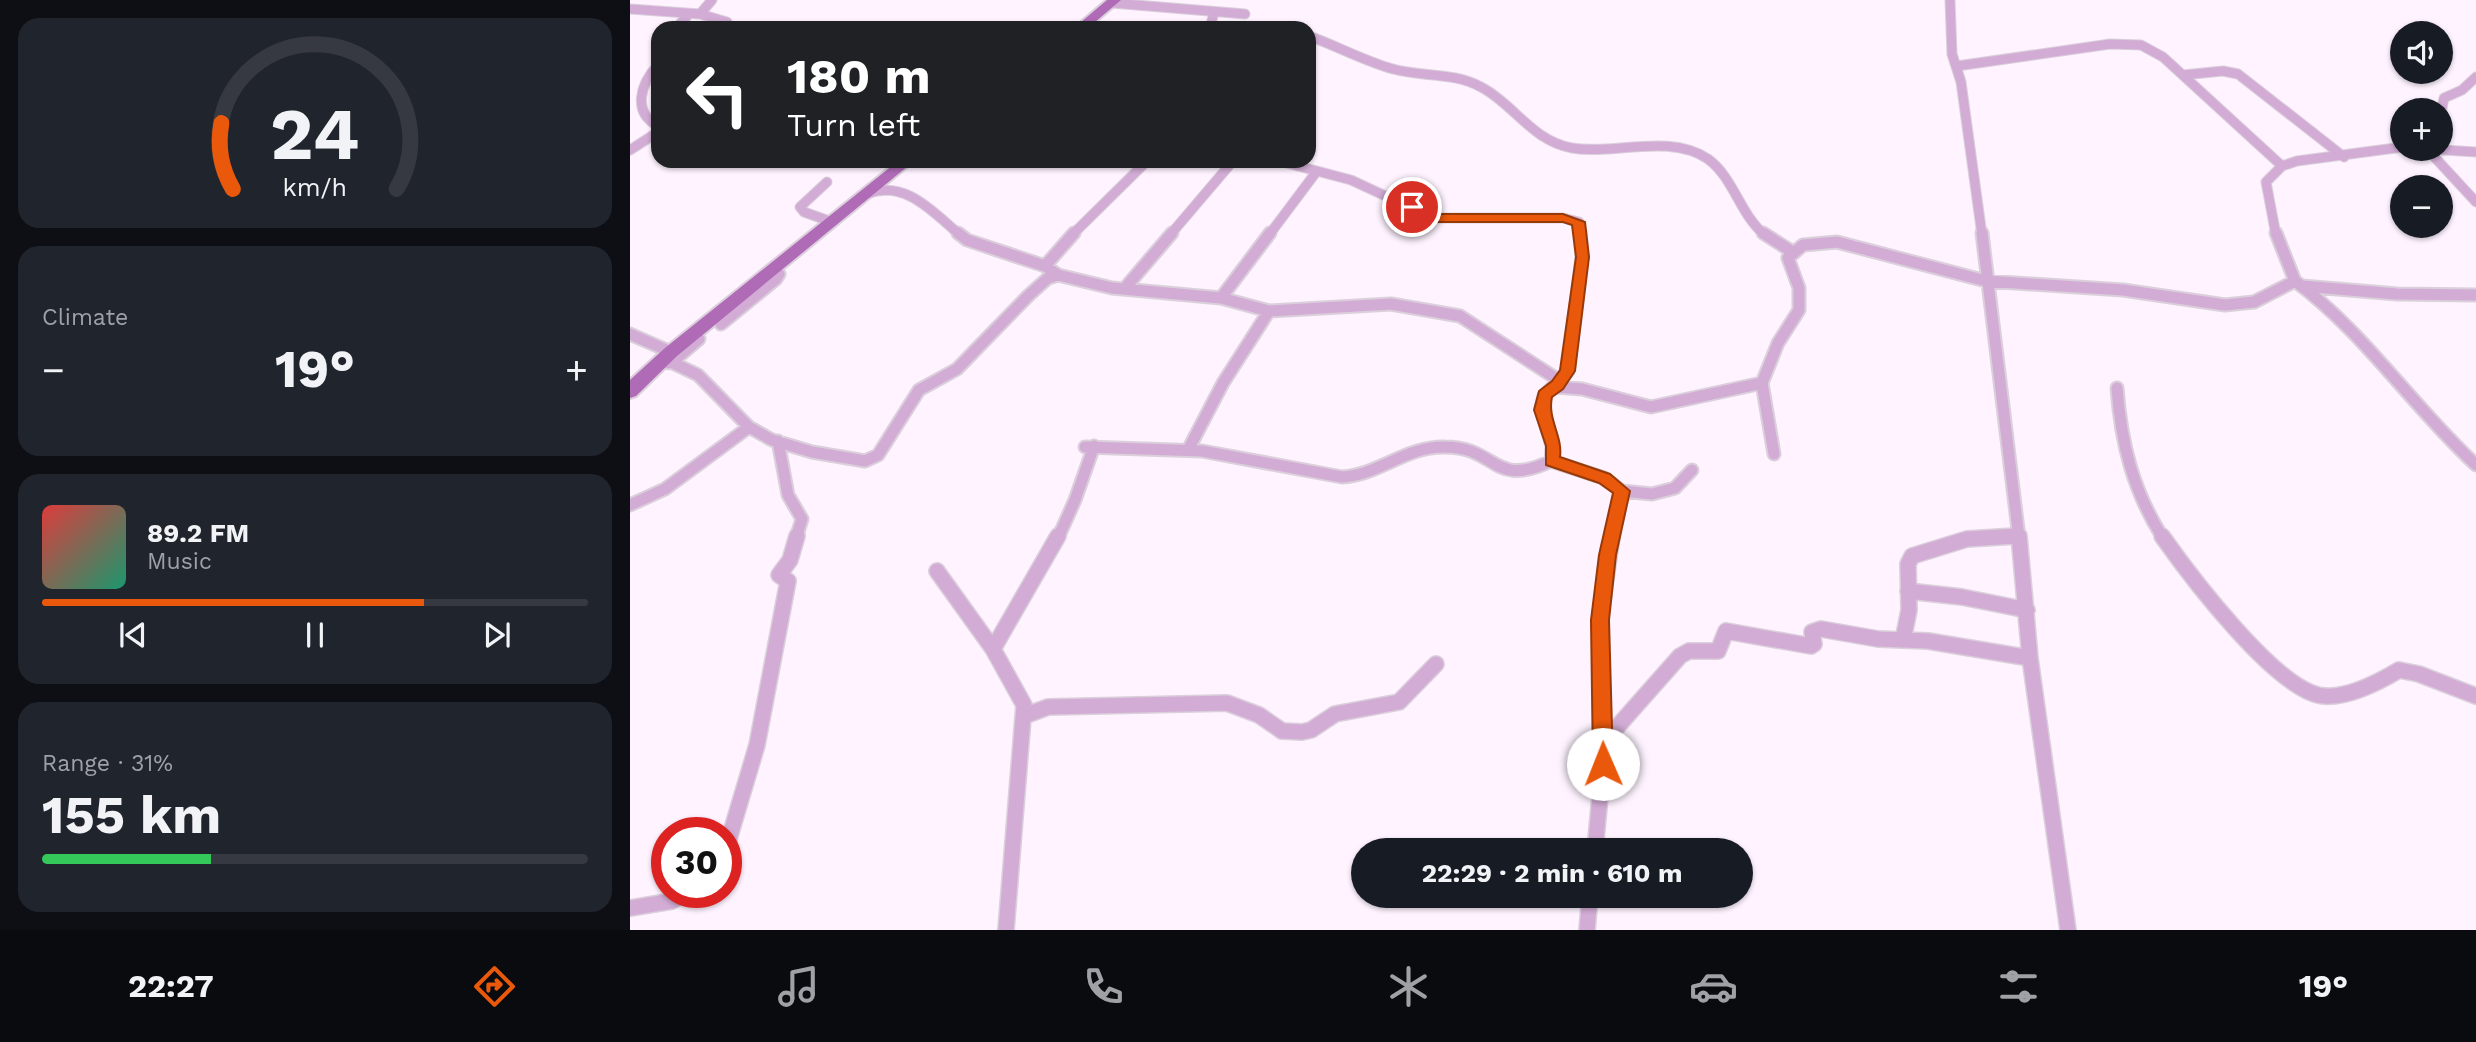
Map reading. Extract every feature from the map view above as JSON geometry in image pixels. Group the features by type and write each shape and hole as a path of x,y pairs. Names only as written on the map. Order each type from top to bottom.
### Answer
{"main road":[{"path":"1089,21 1113,2"},
{"path":"630,391 899,168"}],"street":[{"path":"700,14 712,0"},
{"path":"1950,0 1952,54 1957,66 1980,202 1986,281 2002,389 2030,658 2068,930"},
{"path":"1113,2 1245,14"},
{"path":"630,9 700,14 724,21"},
{"path":"1212,21 1214,12"},
{"path":"682,21 689,13"},
{"path":"1316,38 1337,44 1360,58 1388,68 1474,83 1492,94 1523,125 1569,148 1673,149 1698,153 1717,168 1757,228 1791,251"},
{"path":"1957,66 2091,46 2126,44 2156,51 2282,166"},
{"path":"2182,75 2223,71 2238,74 2344,157"},
{"path":"651,72 640,105 647,120 651,122"},
{"path":"2444,98 2462,90 2476,77"},
{"path":"630,150 651,136"},
{"path":"2390,149 2282,166 2266,182 2287,268 2299,284 2345,326 2429,421 2476,465"},
{"path":"2453,151 2476,152"},
{"path":"2438,161 2476,202"},
{"path":"1045,266 1081,225 1140,168"},
{"path":"1125,288 1227,168"},
{"path":"1306,168 1351,180 1433,218 1576,220 1580,228 1583,257 1567,371 1558,384 1545,395 1541,404 1553,446 1552,461"},
{"path":"1221,298 1317,171"},
{"path":"827,182 800,207 804,212 832,222"},
{"path":"867,194 882,188 910,194 967,240 1045,266 1058,275 1106,287 1221,298 1269,311 1391,304 1460,316 1558,384 1651,407 1762,383"},
{"path":"1774,454 1762,383 1778,343 1799,310 1799,288 1788,258 1791,251 1808,242 1837,242 1986,281 2123,290 2236,305 2261,300 2299,284 2397,295 2476,295"},
{"path":"721,324 776,279 779,274 773,270"},
{"path":"630,334 667,359 685,367 716,391 749,427 778,441 852,461 874,458 885,446 919,390 957,369 1036,289 1058,275"},
{"path":"1188,450 1223,383 1269,311"},
{"path":"667,359 699,339"},
{"path":"2117,388 2124,447 2138,494 2153,523 2232,624 2278,670 2324,696 2372,686 2399,670 2419,674 2476,696"},
{"path":"630,505 665,489 749,427"},
{"path":"736,817 751,768 766,703 777,623 788,580 779,575 790,560 802,519 788,495 778,441"},
{"path":"993,649 1060,533 1088,469 1090,447 1224,453 1342,477 1363,475 1411,451 1438,447 1467,448 1501,470 1518,474 1536,470 1552,461 1604,478 1622,491 1667,492 1692,470"},
{"path":"1596,838 1603,743 1600,620 1608,555 1622,491"},
{"path":"1903,640 1909,610 1908,564 1915,554 1967,539 2018,536"},
{"path":"937,571 993,649 1022,696 1024,716 1006,930"},
{"path":"1908,591 1962,597 2027,610"},
{"path":"1603,743 1681,656 1689,651 1718,651 1725,632 1790,640 1807,645 1814,644 1812,632 1817,629 1878,639 1928,640 2030,658"},
{"path":"1024,716 1048,707 1227,703 1259,715 1282,731 1302,732 1311,730 1335,714 1399,702 1436,664"},
{"path":"630,908 651,904"},
{"path":"1587,930 1590,908"}],"route":[{"path":"1412,207 1433,218 1571,218 1578,222 1583,257 1567,371 1558,385 1542,399 1541,410 1553,446 1552,461 1571,465 1604,478 1622,491 1608,555 1600,620 1603,764"}]}
